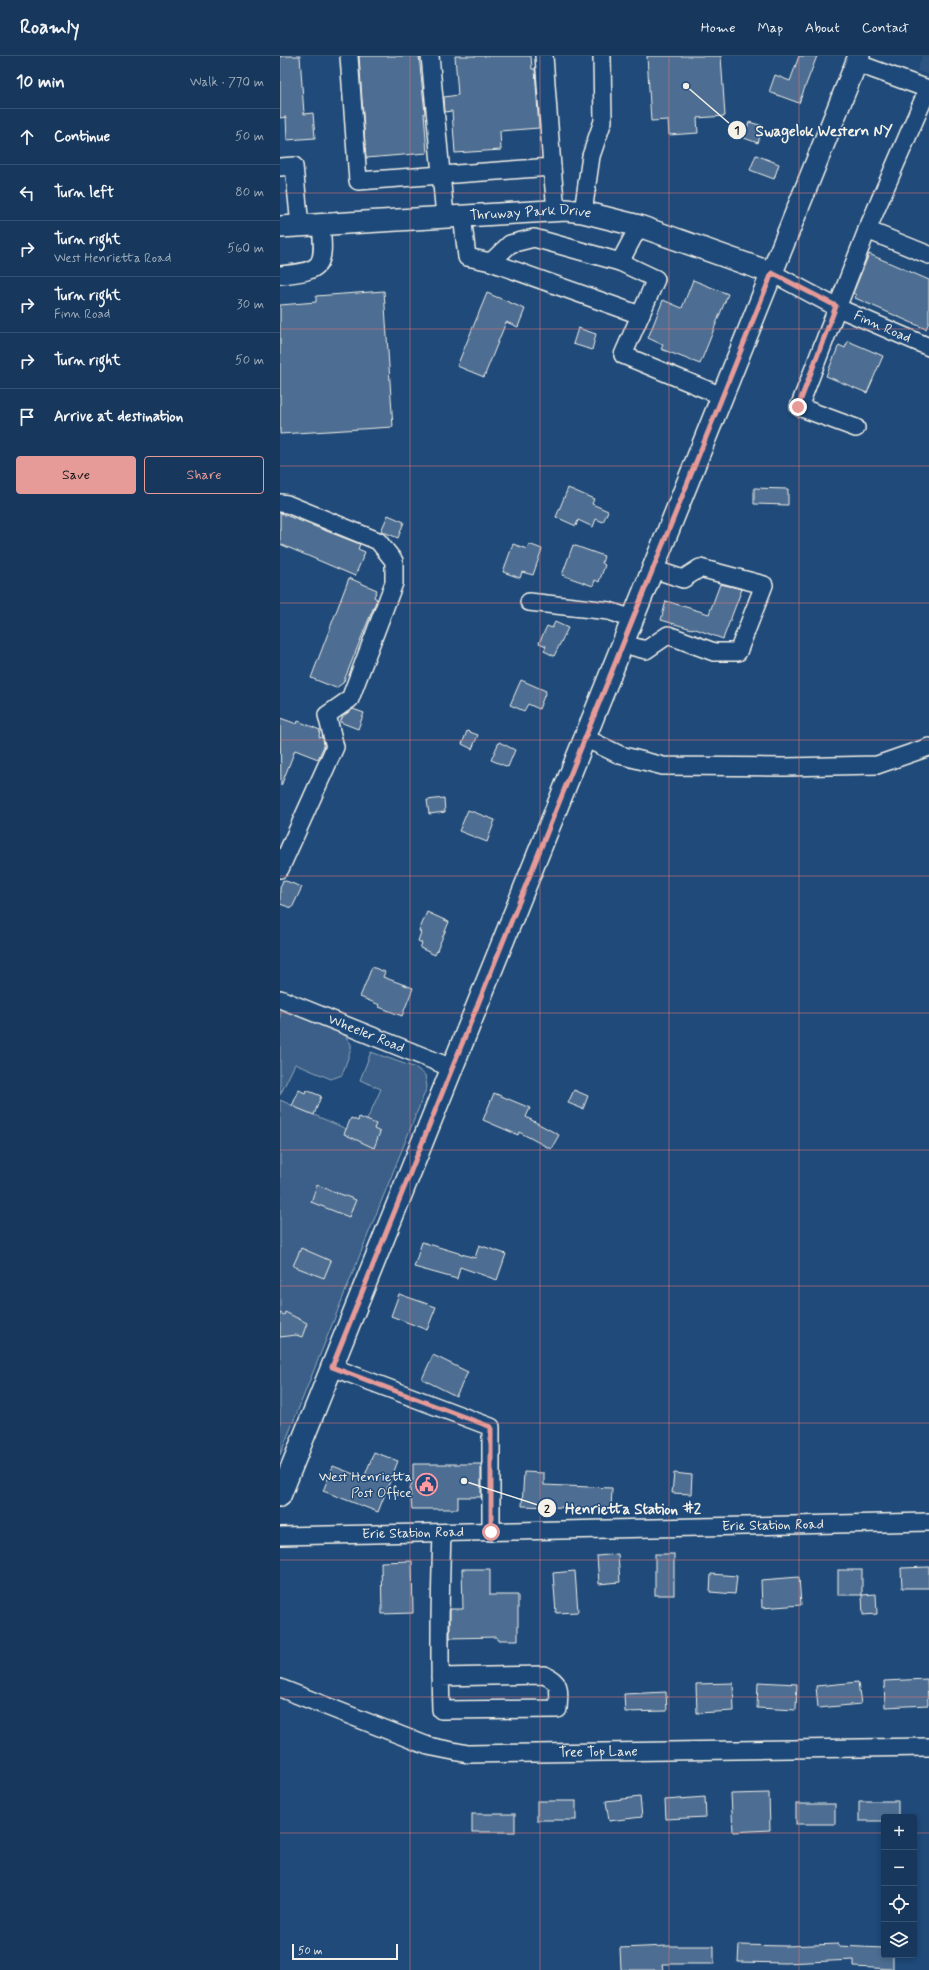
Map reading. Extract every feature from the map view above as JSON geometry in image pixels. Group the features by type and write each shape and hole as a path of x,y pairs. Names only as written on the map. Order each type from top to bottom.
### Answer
{"main road":[{"path":"280,1496 858,60"},
{"name":"Thruway Park Drive","path":"290,227 556,210 583,212 638,226 772,273"}],"street":[{"path":"349,56 358,181 552,167"},
{"path":"430,56 441,175 467,257 491,262 640,316"},
{"path":"544,56 556,210"},
{"path":"583,212 592,156 603,121 602,56"},
{"path":"856,428 798,407 836,306 928,88 858,60"},
{"path":"280,167 294,166 290,227"},
{"path":"280,275 306,273 316,268 322,260 323,249 321,225"},
{"path":"620,262 638,226"},
{"path":"867,230 929,255"},
{"path":"491,262 510,244 534,238 620,262 656,279 623,355 722,396"},
{"name":"Finn Road","path":"772,273 836,306 929,347"},
{"path":"280,503 287,504 378,541 394,561 394,583 350,700 327,715 335,747 280,869"},
{"path":"623,644 646,650 668,635 714,652 738,652 764,585 700,568 683,579 653,569"},
{"path":"529,602 609,611 633,619"},
{"path":"585,738 620,755 662,766 785,767 877,765 929,747"},
{"name":"Wheeler Road","path":"280,999 452,1068"},
{"path":"332,1367 491,1427 491,1532"},
{"name":"Erie Station Road","path":"280,1536 929,1522"},
{"path":"440,1677 544,1674 555,1680 559,1689 558,1709 441,1710 440,1677 439,1632 442,1533"},
{"name":"Tree Top Lane","path":"280,1688 428,1746 468,1754 929,1746"}],"shaded area":[{"path":"922,56 929,56 929,75 917,71"},
{"path":"280,1008 344,1034 351,1044 351,1049 342,1075 331,1079 295,1064 280,1095"},
{"path":"371,1052 416,1068 425,1075 427,1087 280,1455 280,1100 360,1135 381,1089 360,1080"}],"building":[{"path":"280,56 300,56 304,114 313,113 315,138 287,140 286,117 280,118"},
{"path":"359,56 419,56 425,113 427,153 366,158"},
{"path":"455,56 531,56 532,69 535,69 539,128 500,131 501,150 455,153 452,111 445,112 444,97 458,95"},
{"path":"647,56 721,56 725,116 697,118 698,133 669,135 668,120 651,121"},
{"path":"799,56 817,56 799,103 769,92 775,75 790,81"},
{"path":"749,122 763,126 758,143 744,138"},
{"path":"756,155 779,164 774,179 750,170"},
{"path":"869,254 929,280 929,322 926,329 855,298 856,295 853,293"},
{"path":"693,280 728,294 700,364 661,349 663,345 648,338 663,300 682,308"},
{"path":"384,291 393,427 280,434 280,305 316,302 316,296"},
{"path":"487,293 525,309 518,327 506,322 484,377 457,366"},
{"path":"578,328 596,334 592,350 573,344"},
{"path":"848,341 883,356 867,393 826,376 839,345 845,348"},
{"path":"568,488 594,499 592,504 608,511 603,522 596,519 593,527 578,520 576,526 556,517"},
{"path":"754,488 788,489 788,505 754,504"},
{"path":"280,513 360,544 358,549 365,552 355,576 280,544"},
{"path":"388,515 404,522 398,538 381,531"},
{"path":"513,544 527,549 529,544 542,549 533,575 522,572 520,578 503,572"},
{"path":"573,545 604,556 602,563 605,565 599,582 595,580 593,586 562,575"},
{"path":"349,578 377,590 374,597 377,599 343,683 336,688 311,678"},
{"path":"720,584 742,589 723,639 693,628 692,629 661,620 666,601 709,614"},
{"path":"555,622 568,628 554,656 544,651 546,646 539,643 547,626 552,628"},
{"path":"521,680 546,691 539,709 528,704 524,711 510,705"},
{"path":"353,709 364,713 358,729 340,722 343,716"},
{"path":"280,718 297,724 298,721 320,730 319,737 323,738 324,746 318,759 295,750 281,786"},
{"path":"467,731 478,735 472,749 462,744"},
{"path":"499,742 515,750 508,767 491,760"},
{"path":"444,798 445,812 429,814 427,800"},
{"path":"468,810 495,820 487,842 459,831"},
{"path":"283,880 302,887 292,908 280,904 280,888"},
{"path":"427,912 449,922 435,955 420,948 422,943 418,941 421,932 419,931"},
{"path":"372,967 385,972 383,977 413,988 402,1016 379,1007 380,1005 360,997"},
{"path":"299,1090 305,1093 306,1090 321,1096 314,1115 292,1106"},
{"path":"574,1090 588,1096 583,1109 568,1103"},
{"path":"494,1093 530,1108 526,1117 559,1135 551,1149 519,1132 518,1135 483,1120"},
{"path":"359,1117 376,1124 374,1129 380,1132 374,1148 344,1134 351,1118 358,1121"},
{"path":"317,1185 356,1200 349,1217 311,1202"},
{"path":"422,1242 475,1258 479,1245 506,1254 497,1280 460,1267 457,1279 414,1267"},
{"path":"301,1248 331,1261 324,1278 293,1266"},
{"path":"399,1294 436,1307 427,1330 391,1316"},
{"path":"285,1312 307,1323 302,1337 296,1335 280,1337 280,1313 284,1315"},
{"path":"433,1355 468,1372 456,1396 422,1379"},
{"path":"374,1452 398,1461 378,1512 323,1491 333,1466 364,1478"},
{"path":"413,1464 481,1464 481,1497 458,1497 458,1509 412,1509 410,1489 413,1480"},
{"path":"524,1472 544,1473 544,1485 612,1488 611,1509 522,1506"},
{"path":"674,1473 692,1475 691,1494 672,1493"},
{"path":"618,1554 620,1582 599,1584 597,1556"},
{"path":"655,1554 674,1554 674,1595 655,1595"},
{"path":"412,1561 413,1613 382,1614 381,1562"},
{"path":"929,1567 929,1588 902,1588 901,1568"},
{"path":"462,1569 490,1569 490,1595 518,1595 518,1640 497,1640 497,1637 450,1638 450,1609 463,1609"},
{"path":"838,1570 862,1570 862,1595 838,1595"},
{"path":"575,1571 578,1612 556,1613 553,1573"},
{"path":"711,1574 737,1576 735,1594 710,1592"},
{"path":"799,1577 801,1605 762,1608 761,1580"},
{"path":"876,1594 877,1614 863,1615 862,1595"},
{"path":"927,1679 928,1705 885,1707 884,1681"},
{"path":"758,1682 797,1684 796,1710 757,1708"},
{"path":"858,1682 861,1704 818,1708 816,1686"},
{"path":"733,1683 734,1711 697,1713 696,1684"},
{"path":"666,1692 667,1711 625,1712 624,1694"},
{"path":"769,1793 770,1830 733,1832 731,1794"},
{"path":"640,1797 642,1817 609,1821 606,1801"},
{"path":"705,1797 706,1817 666,1819 665,1800"},
{"path":"537,1801 576,1801 576,1820 537,1820"},
{"path":"859,1801 898,1801 898,1814 881,1814 881,1821 859,1821"},
{"path":"796,1804 835,1804 835,1824 796,1824"},
{"path":"472,1814 515,1814 515,1832 472,1832"},
{"path":"838,1944 838,1946 881,1948 881,1958 893,1958 893,1969 854,1967 854,1960 785,1963 738,1962 739,1945 786,1946"},
{"path":"714,1946 714,1964 662,1964 663,1970 621,1970 620,1948"}],"place":[{"name":"Swagelok Western NY","path":"686,86"},
{"name":"Henrietta Station #2","path":"464,1481"},
{"name":"West Henrietta Post Office","path":"427,1485"}],"route":[{"path":"491,1532 491,1427 332,1367 772,273 836,306 798,407"}]}
